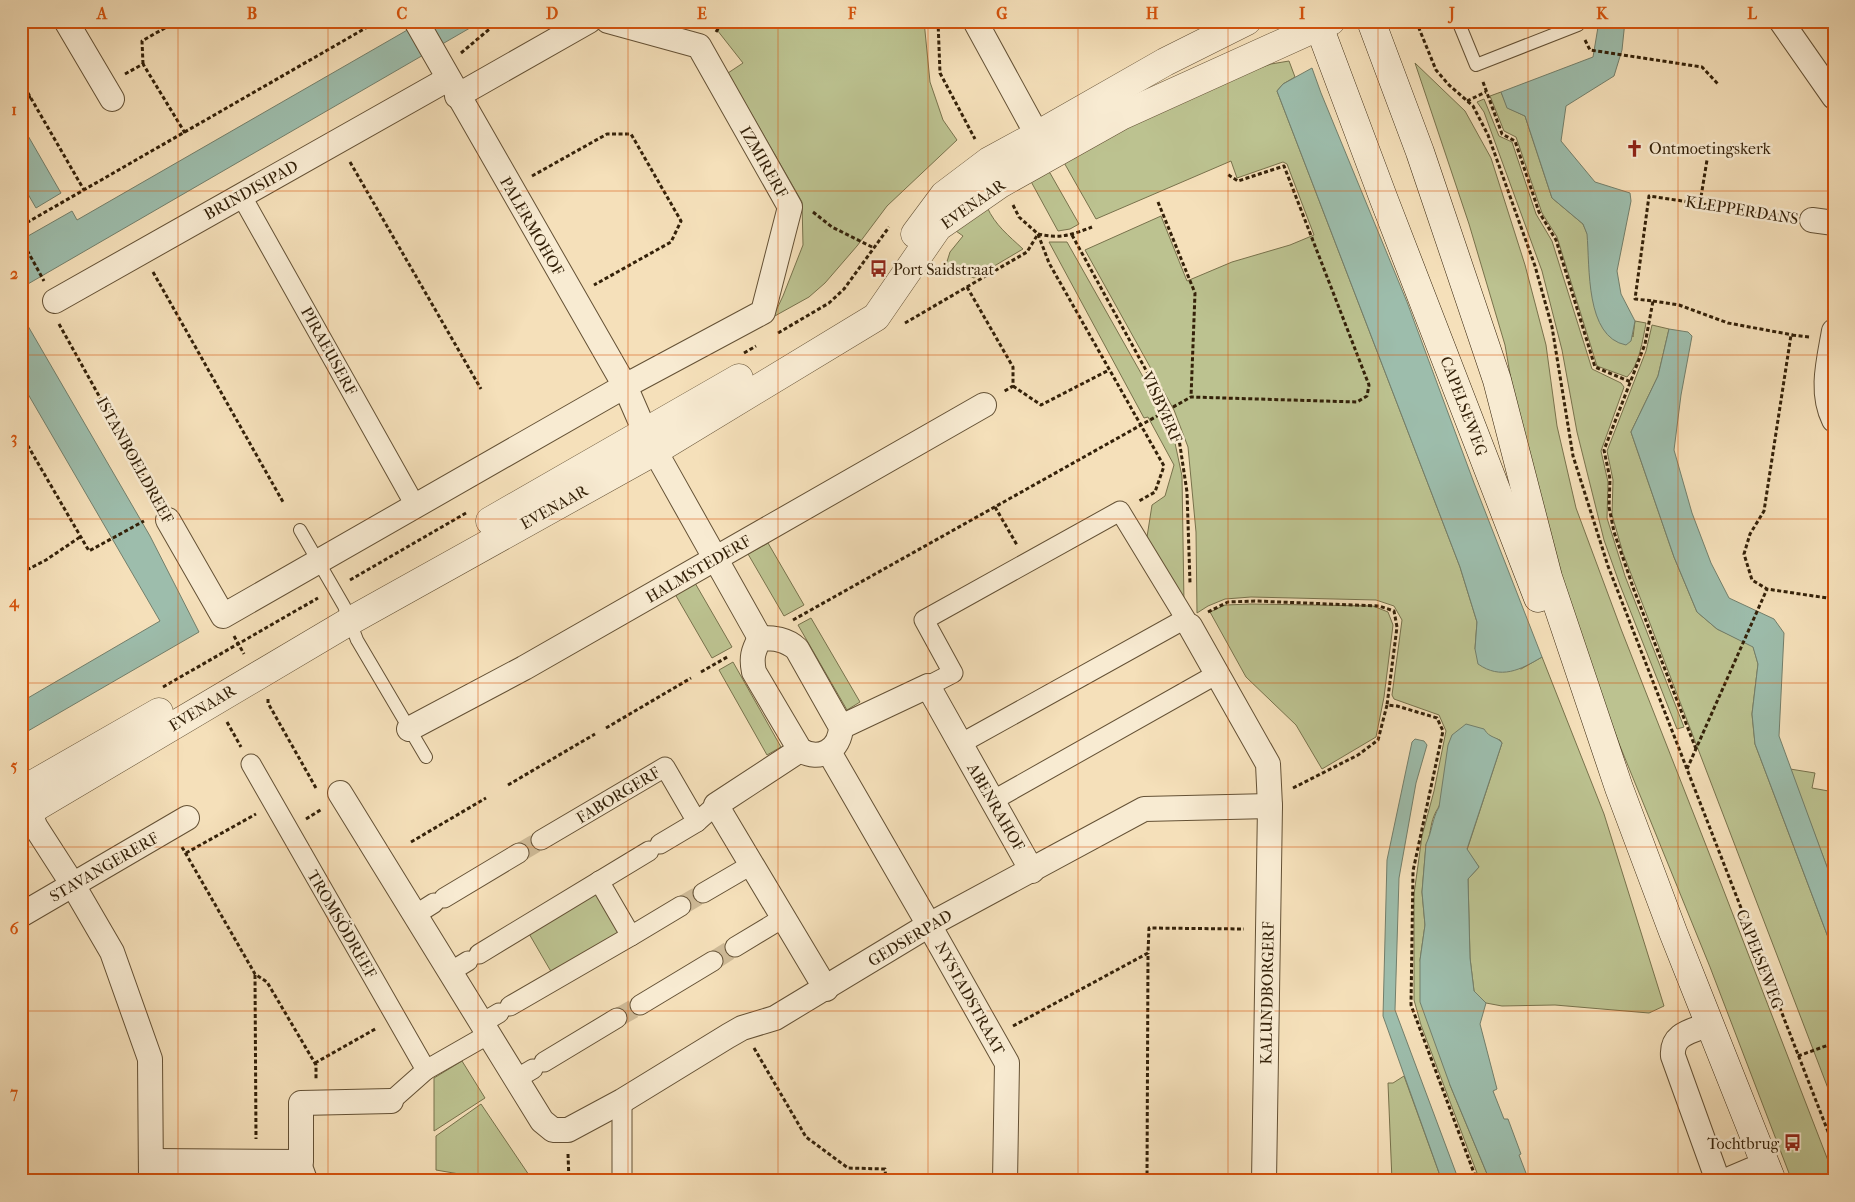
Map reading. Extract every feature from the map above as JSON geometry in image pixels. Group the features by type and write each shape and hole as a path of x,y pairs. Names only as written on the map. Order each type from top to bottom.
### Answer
{"main road":[{"name":"EVENAAR","path":"1043,145 1165,62 1247,21"},
{"name":"CAPELSEWEG","path":"1371,21 1420,152 1497,380 1548,578 1619,788"},
{"name":"EVENAAR","path":"26,808 347,613 650,441 863,309 944,195 989,161 1043,145 1121,116 1323,23"},
{"name":"CAPELSEWEG","path":"1323,23 1383,197 1458,388 1532,585 1619,788 1768,1172"}],"street":[{"path":"66,21 108,92"},
{"name":"PALERMOHOF","path":"416,21 624,386 650,441"},
{"path":"448,80 588,21"},
{"name":"IZMIRERF","path":"608,21 699,46 790,207 763,312 624,386"},
{"path":"975,21 1043,145"},
{"path":"1780,21 1834,96"},
{"name":"BRINDISIPAD","path":"50,291 142,252 448,80"},
{"name":"PIRAEUSERF","path":"241,196 416,507"},
{"path":"1833,336 1827,376 1826,400 1834,420"},
{"path":"319,562 416,507 512,442 624,386"},
{"name":"HALMSTEDERF","path":"409,729 524,668 716,560 984,405"},
{"path":"650,441 760,638"},
{"path":"841,727 953,673 924,620 1120,511 1188,622 1268,764 1270,803"},
{"name":"ISTANBOELDREEF","path":"158,520 223,616 319,562"},
{"name":"ABENRAHOF","path":"960,744 1061,687 1188,622"},
{"path":"760,638 782,640 797,649 841,727 841,734 829,752 818,755 807,754 800,750 754,672 751,661 753,651 760,638"},
{"path":"992,801 1217,674"},
{"name":"ABENRAHOF","path":"928,686 1032,871"},
{"path":"466,962 697,822 716,805 800,750"},
{"name":"NYSTADSTRAAT","path":"829,752 930,925 1007,1063 1005,1181"},
{"name":"TROMSÖDREEF","path":"251,764 426,1070"},
{"name":"FABORGERF","path":"541,840 665,767 697,822"},
{"path":"342,795 431,905 466,962 495,1019 531,1070 617,1018"},
{"name":"GEDSERPAD","path":"531,1070 542,1121 553,1130 568,1130 622,1101 742,1028 775,1018 930,925 1144,809 1270,803"},
{"name":"KALUNDBORGERF","path":"1264,1181 1270,803"},
{"path":"716,805 826,989"},
{"path":"26,808 112,952 150,1059 151,1171 256,1161 305,1171 301,1103 391,1101 426,1070 495,1019 681,906"},
{"name":"STAVANGERERF","path":"21,915 179,822"},
{"path":"431,905 519,853"},
{"path":"703,893 752,865"},
{"path":"599,880 631,936"},
{"path":"735,948 783,918"},
{"path":"640,1005 713,961"},
{"path":"1710,1024 1678,1038 1674,1044 1673,1056 1718,1181"},
{"path":"622,1101 622,1181"},
{"name":"CAPELSEWEG","path":"1725,1181 1768,1172"}],"lane":[{"path":"1458,21 1476,65 1578,25 1576,21"},
{"path":"300,530 347,613 357,640 426,757"}],"path":[{"path":"176,21 142,40 143,64 185,133"},
{"path":"21,226 378,21"},
{"path":"448,80 456,58 470,43 499,21"},
{"path":"938,21 940,73 980,147"},
{"name":"CAPELSEWEG","path":"1416,21 1436,70 1449,85 1474,106 1488,135 1535,266 1552,327 1573,456 1608,566 1834,1147"},
{"path":"1590,50 1702,67 1718,84"},
{"path":"108,92 143,64"},
{"path":"1476,65 1502,134 1515,141 1539,212 1556,240 1594,367 1631,382"},
{"path":"21,81 84,190"},
{"path":"1467,101 1486,92"},
{"path":"21,97 31,97"},
{"path":"510,188 607,134 631,134 681,221 671,242 573,297"},
{"path":"338,141 481,389"},
{"path":"1700,203 1707,160"},
{"path":"701,672 1191,397 1358,402 1367,396 1369,386 1284,166 1238,181 1227,174"},
{"name":"KLEPPERDANS","path":"1653,301 1634,299 1649,196 1823,222"},
{"path":"1158,202 1195,293 1191,397"},
{"path":"790,207 814,212 832,227 874,248"},
{"path":"1072,235 1092,227"},
{"name":"VISBYERF","path":"1120,511 1155,492 1164,466 1049,262 1038,234 1054,238 1072,235 1167,411 1179,439 1188,492 1190,588"},
{"path":"21,239 50,291"},
{"path":"142,252 283,502"},
{"path":"967,287 1013,367 1013,386"},
{"name":"ISTANBOELDREEF","path":"50,291 59,324 158,520"},
{"path":"1696,749 1634,590 1608,507 1610,479 1604,450 1645,344 1653,301 1679,305 1728,324 1793,335 1833,336"},
{"path":"1793,335 1764,511 1750,534 1744,554 1752,580 1767,589 1834,599"},
{"path":"1013,386 1041,405 1109,370"},
{"path":"984,405 1013,386"},
{"path":"21,434 89,551 158,520"},
{"path":"995,507 1027,562"},
{"path":"21,573 46,560 80,537"},
{"path":"1687,770 1767,589"},
{"path":"1188,622 1228,602 1255,601 1379,606 1394,611 1397,627 1387,706 1378,740 1358,755 1270,803"},
{"path":"606,728 691,678"},
{"path":"267,697 268,703 327,807 342,795"},
{"path":"1387,706 1397,706 1437,718 1443,730 1413,871 1411,1006 1477,1181"},
{"path":"223,715 251,764"},
{"path":"508,785 595,734"},
{"path":"411,842 486,798"},
{"path":"186,853 274,804"},
{"path":"179,822 186,853 255,974 267,982 315,1064 316,1102"},
{"path":"1147,1181 1148,928 1268,929"},
{"path":"992,1037 1148,953"},
{"path":"255,974 256,1161"},
{"path":"315,1064 396,1017"},
{"path":"742,1028 806,1137 848,1168 885,1169 886,1181"},
{"path":"1798,1056 1834,1043"}],"green space":[{"path":"710,21 924,21 930,82 943,120 957,140 887,206 857,246 825,283 809,297 773,317 803,245 802,202 728,73 743,63"},
{"path":"1289,61 1295,77 1283,84 1277,91 1460,567 1477,622 1475,649 1521,669 1542,657 1604,814 1664,1006 1649,1013 1555,1005 1502,1006 1486,1003 1474,991 1470,958 1468,879 1479,867 1467,850 1502,743 1500,740 1488,736 1441,800 1433,819 1426,845 1422,892 1425,925 1420,960 1450,1085 1490,1181 1480,1181 1421,1025 1414,1000 1414,894 1422,836 1434,791 1446,731 1439,715 1394,699 1392,695 1402,620 1394,606 1376,600 1251,597 1225,599 1197,613 1196,532 1188,447 1174,410 1085,250 1161,216 1187,281 1232,262 1290,245 1314,235 1287,164 1283,162 1237,178 1231,161 1096,219 1062,159 1213,85 1271,64"},
{"path":"1415,63 1465,111 1491,158 1525,265 1546,345 1557,426 1576,508 1621,629 1834,1176 1834,1181 1792,1181 1710,967 1620,746 1565,600 1523,448 1505,345 1469,224"},
{"path":"1501,92 1508,108 1525,116 1552,198 1583,224 1633,337 1635,321 1646,323 1635,366 1627,377 1597,366 1557,237 1542,213 1516,137 1504,131 1490,96"},
{"path":"1484,99 1499,136 1512,142 1536,214 1552,241 1592,369 1621,383 1624,387 1601,451 1608,482 1607,518 1625,576 1684,727 1677,729 1604,540 1577,432 1562,350 1542,271 1484,112 1477,102"},
{"path":"1041,168 1050,173 1079,224 1070,229 1058,231 1028,176"},
{"path":"987,207 998,225 1023,249 974,278 945,268 950,252 963,236 956,231"},
{"path":"1049,242 1067,242 1164,414 1175,443 1182,476 1184,604 1147,537 1152,505 1165,496 1174,465 1148,417 1144,418"},
{"path":"1652,325 1669,329 1658,376 1631,432 1674,557 1697,612 1717,629 1753,646 1758,664 1752,714 1755,744 1834,953 1834,1104 1623,553 1612,515 1613,480 1607,451 1646,351"},
{"path":"768,543 804,605 784,616 748,554"},
{"path":"695,583 732,647 712,658 675,594"},
{"path":"1225,605 1373,606 1388,612 1393,625 1384,697 1376,737 1322,769 1296,725 1246,677 1210,612"},
{"path":"811,618 860,702 847,710 798,625"},
{"path":"733,662 781,747 767,755 719,670"},
{"path":"1790,769 1815,773 1812,788 1834,792 1834,876 1830,875"},
{"path":"598,890 624,934 553,975 528,932"},
{"path":"462,1061 485,1098 434,1131 434,1078"},
{"path":"1404,1076 1442,1181 1392,1181 1388,1083 1393,1083"},
{"path":"481,1104 533,1181 500,1181 436,1170 436,1136"}],"shaded area":[{"path":"423,21 482,21 21,288 21,240 72,211 77,220"},
{"path":"1599,21 1625,21 1622,50 1614,76 1566,106 1561,141 1595,182 1630,193 1631,201 1617,271 1621,294 1635,321 1631,341 1626,345 1613,339 1603,329 1596,315 1590,282 1587,234 1583,224 1552,198 1525,116 1507,108 1501,92 1593,57"},
{"path":"1312,68 1407,302 1474,483 1542,657 1518,669 1503,672 1495,671 1486,669 1478,664 1475,649 1477,622 1460,567 1277,91 1283,84"},
{"path":"21,129 27,134 61,193 36,208 21,182"},
{"path":"21,314 150,536 199,632 21,735 21,702 160,621 21,382"},
{"path":"1669,329 1688,332 1692,336 1681,395 1674,450 1692,513 1711,563 1729,598 1774,619 1784,633 1779,736 1830,875 1834,876 1834,953 1755,744 1752,714 1758,664 1753,647 1717,629 1697,612 1674,557 1631,432 1658,376"},
{"path":"1466,724 1484,729 1502,743 1467,849 1479,867 1468,879 1470,958 1474,991 1486,1003 1480,1024 1497,1089 1493,1091 1504,1119 1508,1119 1529,1181 1490,1181 1450,1085 1420,1002 1420,960 1425,925 1422,892 1426,844 1439,807 1448,745 1452,735"},
{"path":"1415,739 1424,741 1427,745 1416,783 1399,878 1395,1010 1459,1181 1442,1181 1383,1016 1387,860 1412,742"}],"tunnel":[{"path":"519,853 541,840"},
{"path":"681,906 703,893"},
{"path":"713,961 735,947"},
{"path":"617,1018 640,1005"}],"place":[{"name":"Ontmoetingskerk","path":"1635,148"},
{"name":"Port Saidstraat","path":"879,269"},
{"name":"Tochtbrug","path":"1793,1143"}]}
